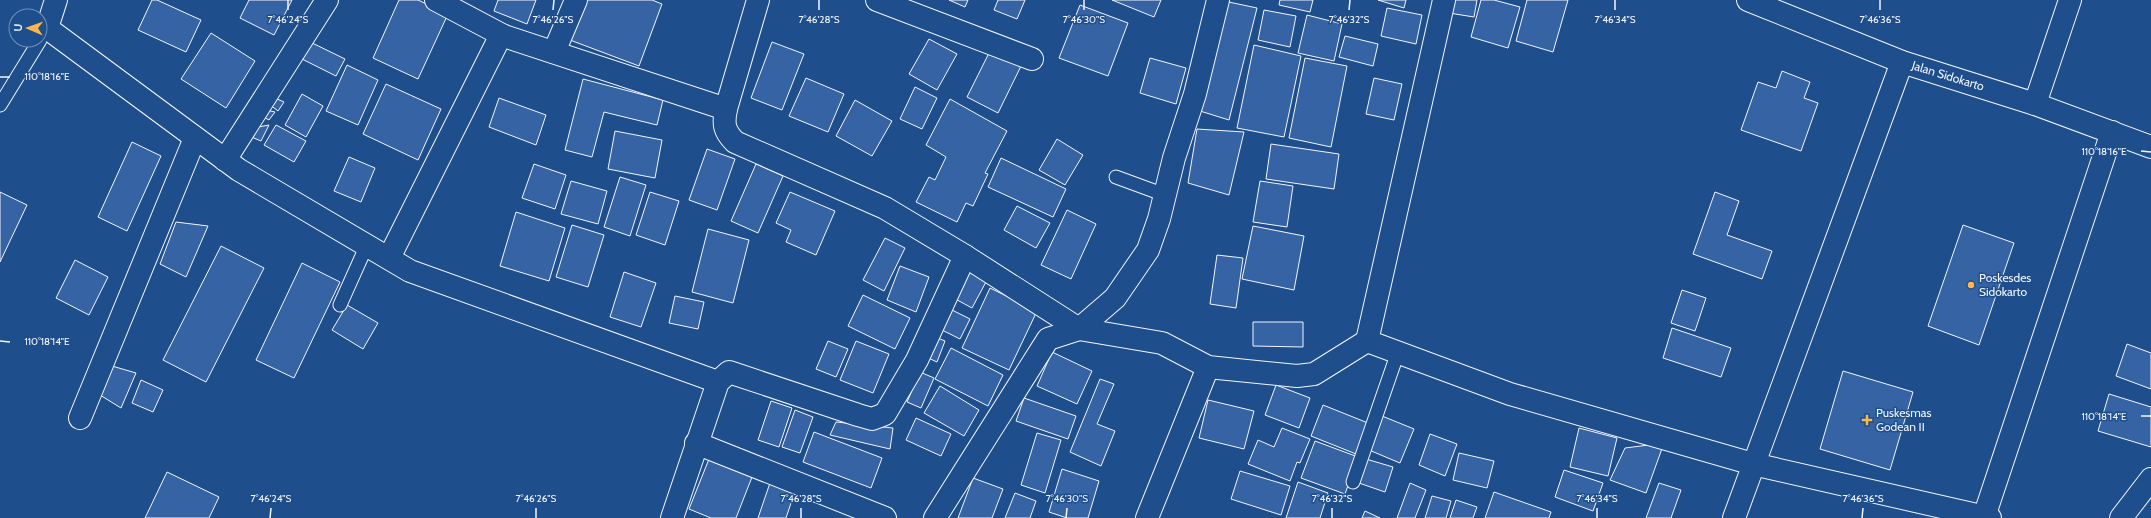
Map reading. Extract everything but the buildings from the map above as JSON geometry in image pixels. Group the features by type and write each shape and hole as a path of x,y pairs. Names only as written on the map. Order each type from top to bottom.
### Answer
{"street":[{"path":"48,21 56,0"},
{"path":"225,160 327,0"},
{"path":"436,0 502,35 726,109"},
{"path":"554,52 576,0"},
{"path":"758,0 723,124 727,134 735,142 885,208 965,256 1079,329 1162,343 1208,367 1297,376 1314,374 1367,341 1444,0"},
{"path":"877,0 1032,58"},
{"path":"935,518 1048,339 1079,329 1115,298 1148,250 1165,195 1174,158 1195,94 1218,0"},
{"name":"Jalan Sidokarto","path":"1748,0 1902,62 2035,104 2151,147"},
{"path":"2035,104 2070,0"},
{"path":"389,258 502,35"},
{"path":"48,40 195,138 225,160 366,247 389,258 410,271 718,382"},
{"path":"1734,518 1902,62"},
{"path":"1367,341 1510,394 1753,464 1987,517 2112,132"},
{"path":"80,418 195,138"},
{"path":"672,518 696,443 718,382 729,372 858,416 872,419 885,414 917,360 965,256"},
{"path":"1147,518 1208,367"},
{"path":"696,443 885,518"},
{"path":"2121,518 2150,481"}],"lane":[{"path":"0,105 35,48"},
{"path":"1116,177 1165,195"},
{"path":"340,305 366,247"},
{"path":"1353,482 1398,352"}],"place":[{"name":"Poskesdes Sidokarto","path":"1971,285"},
{"name":"Puskesmas Godean II","path":"1867,420"}]}
